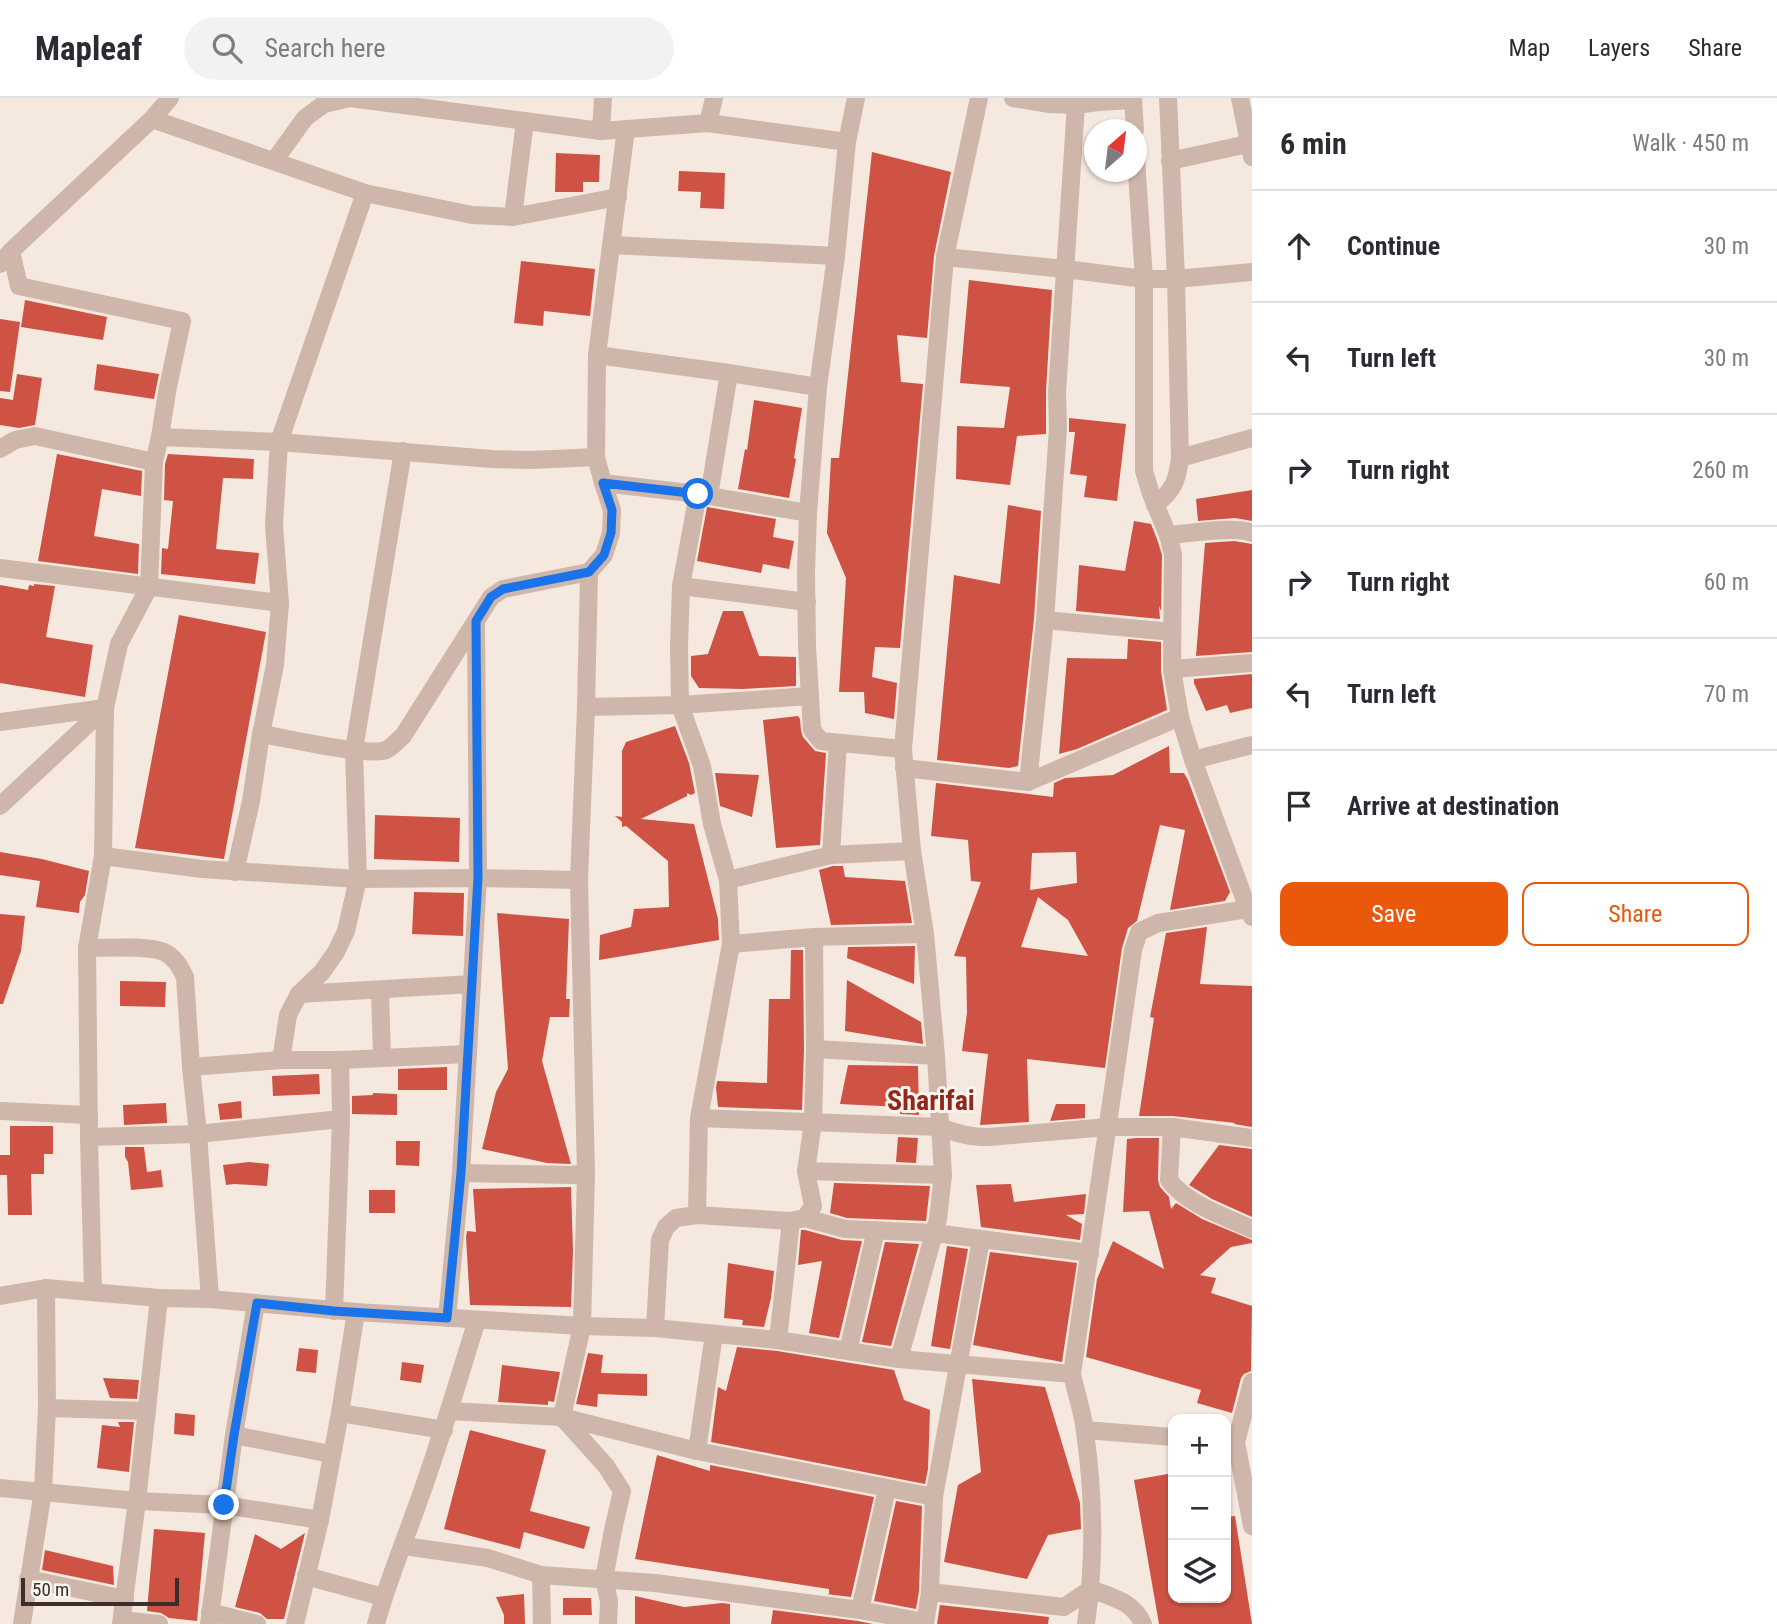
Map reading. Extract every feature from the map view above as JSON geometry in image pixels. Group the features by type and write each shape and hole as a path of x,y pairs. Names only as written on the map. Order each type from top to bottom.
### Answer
{"street":[{"path":"93,1292 87,948 103,856 105,708 119,645 149,587 154,463 182,321 19,286 5,257 152,119 170,98"},
{"path":"601,131 603,98"},
{"path":"709,123 714,98"},
{"path":"856,98 847,142 836,256 818,387 808,513 806,571 810,696 813,730 821,741 903,750"},
{"path":"899,1359 939,1219 943,1175 925,934 912,851 903,750 945,257 979,98"},
{"path":"1013,98 1076,105 1133,99 1134,119"},
{"path":"1155,505 1167,496 1174,486 1180,458 1168,98"},
{"path":"1170,161 1251,148 1240,98"},
{"path":"274,161 305,118 324,104 350,99 377,100 601,131 709,123 847,142"},
{"path":"1027,782 1045,620 1076,105"},
{"path":"152,119 365,193 472,215 513,217 618,197"},
{"path":"513,217 525,121"},
{"path":"261,734 354,750 387,750 403,736 491,597 503,589 589,572 604,555 611,533 612,510 596,457 597,355 626,129"},
{"path":"1086,1624 1094,1529 1085,1430 1072,1374 1132,956 1139,932 1158,923 1251,911 1193,760 1180,717 1172,669 1173,554 1144,471 1144,279 1138,182"},
{"path":"235,872 251,801 275,665 280,603 274,526 279,442 365,193"},
{"path":"611,245 836,256"},
{"path":"945,257 1144,279 1252,272"},
{"path":"597,355 818,387"},
{"path":"697,1215 699,1118 731,944 728,880 712,824 702,766 680,705 678,646 681,586 704,495 729,373"},
{"path":"0,449 15,440 35,436 154,463"},
{"path":"160,437 279,442 492,459 596,457"},
{"path":"1180,458 1252,438"},
{"path":"281,1060 288,1015 299,994 323,972 337,952 346,931 358,879 354,750 403,451"},
{"path":"603,483 704,495 808,513"},
{"path":"1168,535 1233,529 1252,533"},
{"path":"0,568 280,603"},
{"path":"562,1417 582,1326 586,1173 579,880 589,572"},
{"path":"681,586 807,602"},
{"path":"1045,620 1172,632"},
{"path":"447,1318 461,1173 478,878 476,621"},
{"path":"1172,669 1252,663"},
{"path":"586,707 680,705 810,696"},
{"path":"0,722 105,708"},
{"path":"0,806 105,708"},
{"path":"904,768 1027,782 1180,717"},
{"path":"831,855 838,743"},
{"path":"1193,760 1252,744"},
{"path":"728,880 831,855 912,851"},
{"path":"103,856 235,872 358,879 579,880"},
{"path":"731,944 814,937 925,934"},
{"path":"778,1340 798,1219 813,1206 806,1171 813,1122 814,937"},
{"path":"87,948 139,948 164,952 179,963 185,977 210,1299"},
{"path":"299,994 472,984"},
{"path":"380,990 382,1058"},
{"path":"815,1049 936,1056"},
{"path":"191,1067 281,1060 468,1054"},
{"path":"334,1311 341,1119 340,1060"},
{"path":"0,1111 89,1115"},
{"path":"699,1118 940,1127 963,1135 989,1137 1108,1127 1172,1127 1252,1138"},
{"path":"89,1137 198,1134 341,1119"},
{"path":"1172,1127 1169,1180 1176,1190 1252,1229"},
{"path":"806,1171 943,1175"},
{"path":"461,1173 586,1173"},
{"path":"655,1328 660,1240 666,1227 676,1218 697,1215 798,1219 845,1229 935,1233 1090,1253"},
{"path":"848,1351 876,1230"},
{"path":"404,1546 488,1558 541,1575 655,1583 860,1610 925,1623 930,1592 934,1497 981,1240"},
{"path":"0,1296 46,1288 334,1311 655,1328 778,1340 899,1359 1072,1374"},
{"path":"22,1624 43,1491 47,1408 46,1288"},
{"path":"159,1298 122,1622 159,1624"},
{"path":"257,1303 234,1435 210,1618 257,1624"},
{"path":"295,1624 320,1520 356,1312"},
{"path":"376,1624 383,1597 404,1546 444,1430 477,1320"},
{"path":"697,1451 714,1334"},
{"path":"1252,1382 1238,1442 1252,1527"},
{"path":"47,1408 147,1410"},
{"path":"449,1411 562,1417 697,1451 934,1497"},
{"path":"340,1413 444,1430"},
{"path":"562,1417 606,1466 622,1491 604,1579 609,1601 608,1624"},
{"path":"1085,1430 1168,1437"},
{"path":"234,1435 331,1454"},
{"path":"0,1488 137,1501 224,1505 320,1520"},
{"path":"860,1610 887,1489"},
{"path":"541,1575 542,1624"},
{"path":"306,1576 383,1597"},
{"path":"28,1578 125,1598"},
{"path":"930,1592 1064,1606 1091,1589"},
{"path":"1091,1589 1129,1605 1143,1624"}],"building":[{"path":"872,152 951,172 934,256 927,338 897,335 901,382 923,384 900,648 875,647 872,677 897,683 894,719 865,713 864,692 839,692 846,578 827,533 831,458 839,458"},
{"path":"556,153 600,155 599,182 583,182 583,192 555,192"},
{"path":"679,171 725,173 724,209 700,208 701,192 678,191"},
{"path":"521,261 595,269 590,316 544,311 543,326 514,323"},
{"path":"969,280 1052,290 1046,434 1017,436 1010,485 956,479 957,426 1004,428 1010,387 960,383"},
{"path":"25,300 107,317 103,340 21,327"},
{"path":"0,319 20,322 10,392 0,391"},
{"path":"97,364 159,374 154,399 94,390"},
{"path":"17,374 42,378 35,425 19,428 0,425 0,398 13,400"},
{"path":"754,400 802,408 789,498 738,489"},
{"path":"1069,418 1126,424 1117,501 1084,497 1087,476 1070,474 1075,432 1069,432"},
{"path":"57,454 142,471 141,496 102,489 94,536 139,544 138,574 38,561"},
{"path":"168,454 254,459 253,479 223,478 216,549 259,553 255,584 161,574 162,548 168,549 173,501 164,500 165,464"},
{"path":"1252,490 1252,521 1235,518 1198,521 1196,499"},
{"path":"1008,505 1041,511 1034,619 1018,766 1009,768 937,760 954,575 1000,584"},
{"path":"707,507 776,519 773,537 794,541 789,569 763,564 761,573 697,561"},
{"path":"1134,521 1151,524 1162,555 1160,619 1076,611 1079,565 1125,571"},
{"path":"1234,541 1252,544 1252,652 1196,656 1205,543"},
{"path":"0,585 28,590 29,585 55,586 46,637 93,645 85,697 0,683"},
{"path":"723,611 743,611 759,656 796,657 796,686 699,688 691,676 691,656 708,654"},
{"path":"179,615 266,632 224,859 135,848"},
{"path":"1128,639 1161,642 1161,671 1167,710 1077,749 1059,754 1067,658 1127,659"},
{"path":"1252,674 1252,708 1230,713 1227,705 1206,711 1194,679"},
{"path":"798,716 803,737 815,751 826,753 820,845 776,848 763,720"},
{"path":"675,726 689,763 695,793 687,793 687,796 641,819 694,824 718,919 719,940 599,960 600,935 631,927 634,909 669,907 668,861 626,826 622,827 622,822 615,816 622,817 622,751 626,742"},
{"path":"1169,746 1170,773 1184,773 1188,780 1230,892 1225,901 1170,910 1185,830 1160,825 1137,921 1128,928 1122,948 1105,1068 1027,1059 1029,1122 980,1125 988,1054 962,1051 967,1013 966,957 954,956 981,882 971,881 968,840 931,836 936,783 1053,797 1054,783 1065,778 1113,775","holes":["1076,852 1077,883 1030,890 1032,853","1038,897 1068,920 1088,956 1021,947"]},
{"path":"715,773 759,775 752,817 720,806"},
{"path":"375,815 460,818 459,862 374,859"},
{"path":"0,852 89,871 79,913 36,907 40,881 0,875"},
{"path":"843,866 845,877 905,881 912,923 831,925 819,870"},
{"path":"414,892 464,893 463,936 412,934"},
{"path":"497,913 569,919 566,999 570,999 569,1017 550,1017 542,1061 571,1164 547,1163 482,1149 496,1092 508,1069"},
{"path":"0,914 25,916 21,951 3,1004 0,1004"},
{"path":"1207,927 1200,984 1252,986 1252,1127 1173,1116 1139,1116 1154,1018 1150,1017 1166,933"},
{"path":"915,946 914,984 847,958 848,947"},
{"path":"791,950 803,950 802,1110 718,1107 717,1081 767,1083 769,999 790,999"},
{"path":"847,980 921,1022 923,1044 845,1031"},
{"path":"120,981 166,982 165,1007 120,1006"},
{"path":"848,1065 918,1066 919,1115 900,1114 901,1107 840,1104"},
{"path":"447,1067 447,1090 398,1090 398,1069"},
{"path":"319,1074 320,1094 273,1096 272,1076"},
{"path":"397,1094 397,1115 352,1114 352,1096"},
{"path":"241,1101 242,1118 220,1120 218,1104"},
{"path":"166,1103 167,1123 124,1125 123,1105"},
{"path":"1056,1104 1085,1104 1085,1118 1050,1121"},
{"path":"10,1126 53,1126 53,1154 44,1154 44,1174 31,1174 32,1215 8,1215 7,1175 0,1175 0,1155 10,1155"},
{"path":"898,1137 918,1138 916,1163 896,1162"},
{"path":"1159,1138 1158,1180 1160,1187 1169,1197 1171,1209 1176,1203 1202,1219 1252,1240 1252,1243 1231,1247 1200,1275 1216,1278 1211,1293 1252,1306 1251,1371 1241,1378 1232,1413 1197,1403 1201,1390 1086,1357 1097,1279 1113,1241 1164,1269 1149,1211 1123,1212 1127,1139"},
{"path":"396,1141 420,1141 419,1166 396,1165"},
{"path":"1219,1145 1252,1149 1252,1217 1189,1185"},
{"path":"125,1147 144,1147 147,1172 161,1170 163,1187 131,1190"},
{"path":"249,1162 269,1164 267,1186 226,1185 223,1165"},
{"path":"834,1183 930,1186 926,1221 847,1218 830,1213"},
{"path":"1011,1184 1014,1202 1086,1194 1084,1214 1066,1215 1082,1224 1080,1240 981,1227 976,1185"},
{"path":"571,1187 571,1307 470,1305 466,1237 467,1231 476,1232 473,1189"},
{"path":"369,1190 395,1190 395,1213 369,1213"},
{"path":"801,1230 842,1240 862,1241 839,1338 809,1333 822,1261 798,1265"},
{"path":"885,1242 919,1244 891,1346 862,1342"},
{"path":"947,1246 968,1249 950,1349 931,1346"},
{"path":"990,1252 1077,1263 1062,1362 973,1345"},
{"path":"728,1263 774,1271 764,1327 742,1325 743,1320 724,1318"},
{"path":"737,1347 894,1370 904,1400 930,1410 925,1484 711,1442 718,1387 726,1391"},
{"path":"299,1348 318,1350 316,1373 296,1371"},
{"path":"588,1353 603,1355 601,1373 647,1374 647,1396 598,1394 597,1407 576,1404"},
{"path":"402,1362 424,1365 421,1383 400,1380"},
{"path":"502,1365 560,1372 554,1402 548,1401 548,1405 498,1402"},
{"path":"103,1378 139,1380 137,1399 110,1398"},
{"path":"972,1379 1045,1387 1080,1503 1081,1529 1048,1535 1027,1579 944,1562 958,1485 981,1472"},
{"path":"175,1413 195,1415 194,1436 174,1434"},
{"path":"118,1422 134,1422 129,1472 97,1468 102,1425 120,1427"},
{"path":"470,1430 546,1450 530,1511 590,1527 584,1549 524,1532 520,1549 444,1529"},
{"path":"657,1455 710,1471 710,1465 874,1497 851,1597 826,1594 829,1594 829,1589 635,1559"},
{"path":"1168,1474 1168,1603 1231,1603 1231,1516 1235,1516 1252,1624 1159,1624 1134,1480"},
{"path":"896,1501 922,1506 916,1609 874,1601"},
{"path":"154,1529 205,1533 197,1621 169,1618 161,1613 147,1611"},
{"path":"305,1533 284,1619 267,1619 260,1613 235,1607 255,1534 281,1549"},
{"path":"45,1550 113,1566 114,1585 42,1570"},
{"path":"524,1594 525,1624 504,1624 504,1615 496,1597"},
{"path":"635,1596 684,1607 730,1604 730,1624 635,1624"},
{"path":"563,1598 591,1598 592,1615 563,1615"},
{"path":"940,1605 1049,1617 1048,1624 937,1624"},
{"path":"773,1610 858,1621 873,1624 771,1624"}],"district":[{"name":"Sharifai","path":"931,1100"}],"route":[{"path":"224,1505 257,1303 447,1318 461,1173 478,878 476,621 491,597 503,589 589,572 604,555 611,533 612,510 603,483 698,494"}]}
